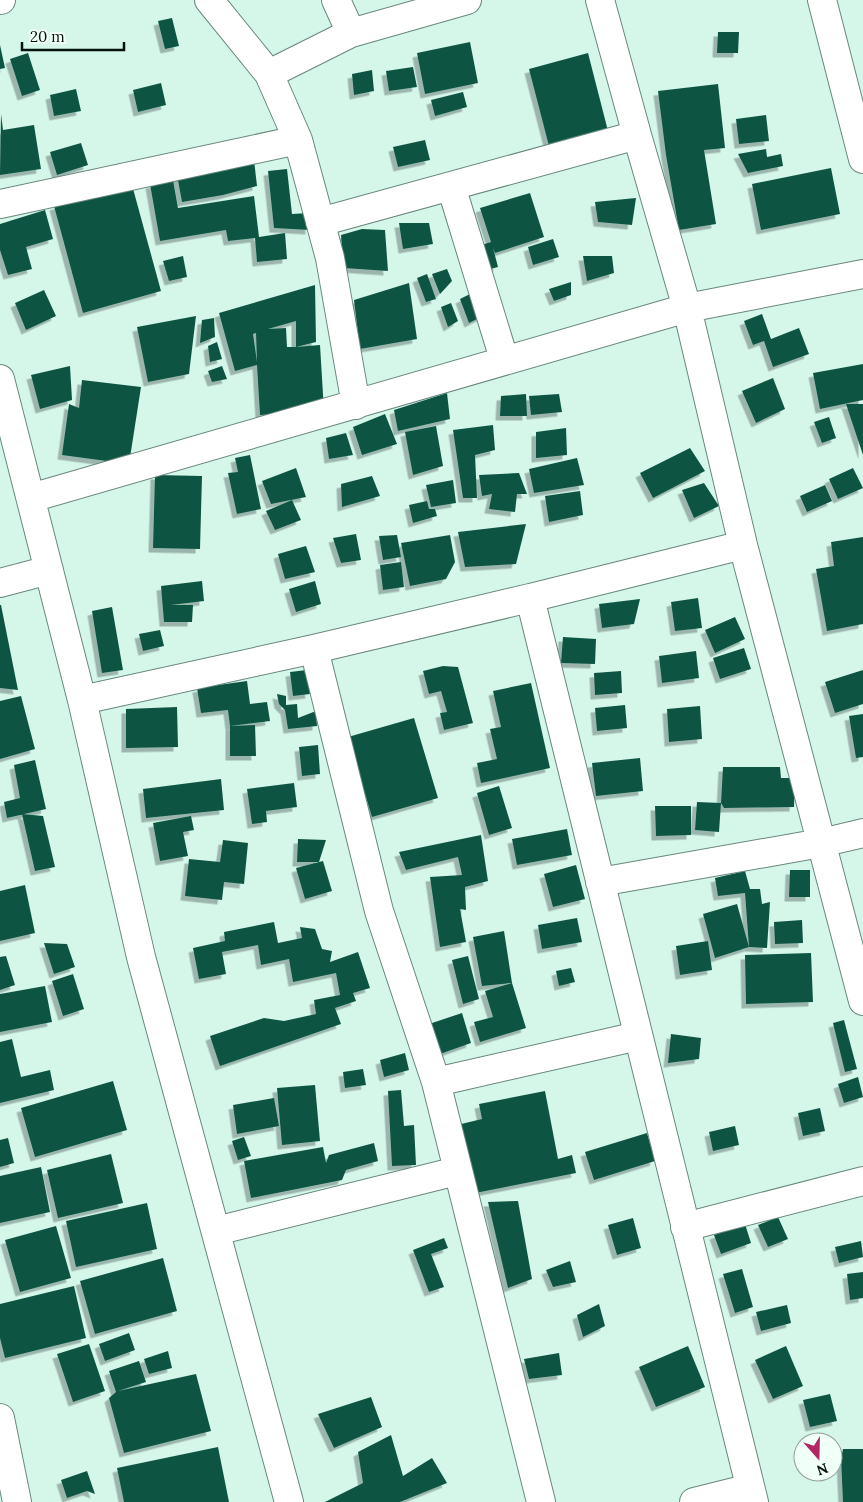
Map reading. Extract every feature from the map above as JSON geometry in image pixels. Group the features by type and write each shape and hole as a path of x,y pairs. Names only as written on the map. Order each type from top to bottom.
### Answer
{"street":[{"path":"208,0 269,74 298,140 330,258 356,405"},
{"path":"336,0 351,33"},
{"path":"269,74 351,33 414,7 466,0"},
{"path":"600,0 687,308 743,545 863,1001"},
{"path":"822,0 851,66 863,159"},
{"path":"320,222 637,135"},
{"path":"0,204 298,140"},
{"path":"451,186 504,359"},
{"path":"31,498 356,405 504,359 687,308 863,274"},
{"path":"0,379 82,700 141,957 289,1502"},
{"path":"82,700 314,649 743,545"},
{"path":"0,583 49,570"},
{"path":"530,598 752,1495 694,1502"},
{"path":"314,649 379,911 436,1082 541,1502"},
{"path":"600,882 822,843 863,833"},
{"path":"436,1082 638,1036"},
{"path":"216,1231 458,1171"},
{"path":"685,1226 863,1181"},
{"path":"0,1418 17,1502"}],"building":[{"path":"172,18 179,46 165,49 158,21"},
{"path":"718,32 739,32 738,53 717,53"},
{"path":"470,42 478,83 425,94 417,53"},
{"path":"0,45 5,68 0,69"},
{"path":"28,53 40,90 22,96 10,59"},
{"path":"588,53 608,131 549,146 529,69"},
{"path":"413,67 417,87 389,91 386,71"},
{"path":"372,70 374,91 354,95 352,74"},
{"path":"161,83 166,105 138,112 133,90"},
{"path":"718,84 725,148 704,150 716,224 679,230 666,155 658,91"},
{"path":"76,89 81,111 54,116 50,95"},
{"path":"463,92 467,107 435,116 431,100"},
{"path":"1,114 3,130 34,125 41,169 0,175"},
{"path":"766,115 769,141 739,144 736,119"},
{"path":"425,140 430,160 398,167 393,147"},
{"path":"81,143 88,165 57,175 50,152"},
{"path":"766,149 767,157 781,154 783,166 748,173 738,154"},
{"path":"254,160 257,186 223,195 182,202 177,175"},
{"path":"831,168 840,214 761,230 752,184"},
{"path":"287,169 292,214 309,213 310,230 274,228 268,171"},
{"path":"173,180 178,208 254,196 259,237 285,233 287,259 257,262 255,238 228,241 226,230 160,241 150,184"},
{"path":"132,185 161,291 83,313 54,206"},
{"path":"530,193 544,237 495,253 493,248 498,267 479,272 472,248 491,242 480,208"},
{"path":"636,198 632,225 598,222 595,202"},
{"path":"45,210 53,239 26,247 32,269 8,275 0,250 0,224"},
{"path":"399,223 429,223 433,244 403,249"},
{"path":"362,229 385,230 388,271 344,268 341,235"},
{"path":"553,239 559,257 533,265 528,247"},
{"path":"183,256 187,277 169,281 163,261"},
{"path":"583,256 612,256 614,273 587,281"},
{"path":"447,269 452,281 440,294 432,274"},
{"path":"427,274 436,299 426,302 417,278"},
{"path":"571,282 571,295 554,301 549,289"},
{"path":"409,283 417,339 360,349 354,300"},
{"path":"315,285 316,342 296,347 320,345 324,411 260,415 257,365 235,371 219,313","holes":["296,321 296,347 287,347 286,328 268,329","256,333 257,362 253,334"]},
{"path":"44,290 56,316 26,330 15,303"},
{"path":"476,291 485,315 469,323 460,299"},
{"path":"451,303 458,321 448,327 441,307"},
{"path":"762,314 771,339 799,328 809,354 773,367 764,341 753,345 744,321"},
{"path":"196,316 189,374 148,382 137,327"},
{"path":"214,318 215,337 200,343 202,320"},
{"path":"217,342 222,359 210,362 208,346"},
{"path":"863,364 863,400 820,409 813,373"},
{"path":"70,366 72,400 40,409 31,375"},
{"path":"222,366 227,379 212,382 208,371"},
{"path":"773,378 785,409 756,423 742,391"},
{"path":"82,380 141,387 129,464 62,455 69,404 79,408"},
{"path":"447,393 450,419 398,431 394,410"},
{"path":"526,394 527,416 500,416 501,396"},
{"path":"559,394 562,412 531,415 529,396"},
{"path":"846,404 863,404 863,455"},
{"path":"385,414 397,444 362,455 353,427"},
{"path":"829,417 836,438 822,443 814,422"},
{"path":"493,425 495,450 475,455 477,498 463,498 453,430"},
{"path":"436,426 443,466 413,475 405,432"},
{"path":"566,428 567,455 536,458 536,432"},
{"path":"346,433 353,455 329,459 326,438"},
{"path":"690,448 705,471 653,498 640,473"},
{"path":"250,455 261,509 237,514 228,473 238,472 235,458"},
{"path":"577,458 584,485 534,493 529,469"},
{"path":"296,468 306,497 271,504 262,481"},
{"path":"853,468 863,488 838,499 829,479"},
{"path":"519,473 527,494 517,494 515,512 489,509 492,494 482,496 479,475"},
{"path":"155,475 202,476 200,549 153,548"},
{"path":"372,476 380,496 342,507 341,484"},
{"path":"453,480 456,503 431,507 426,485"},
{"path":"704,483 719,506 694,518 682,490"},
{"path":"825,485 832,501 807,512 800,496"},
{"path":"580,491 583,515 549,522 545,496"},
{"path":"292,500 301,520 275,530 266,511"},
{"path":"427,501 429,509 435,509 437,516 413,523 409,505"},
{"path":"526,524 516,564 465,567 458,532"},
{"path":"356,534 361,560 341,563 333,538"},
{"path":"397,535 401,557 383,560 379,536"},
{"path":"450,535 455,562 446,579 410,586 401,543"},
{"path":"863,537 863,624 827,631 816,569 834,566 831,542"},
{"path":"306,546 315,572 285,579 278,554"},
{"path":"401,562 404,587 383,590 380,565"},
{"path":"202,581 204,601 171,605 193,605 192,622 164,622 161,586"},
{"path":"315,581 321,604 296,612 289,589"},
{"path":"698,598 702,628 675,631 671,602"},
{"path":"640,599 634,624 602,628 599,604"},
{"path":"1,605 18,690 0,688"},
{"path":"112,607 123,670 102,673 92,611"},
{"path":"735,617 745,639 715,653 705,630"},
{"path":"160,630 164,646 143,651 139,634"},
{"path":"563,637 596,639 595,664 561,663"},
{"path":"744,648 751,669 720,679 713,658"},
{"path":"696,651 699,678 662,683 659,656"},
{"path":"443,666 458,667 473,723 444,730 440,713 447,712 441,691 429,694 423,671"},
{"path":"307,670 310,694 293,696 290,672"},
{"path":"863,670 863,704 835,713 825,682"},
{"path":"621,671 622,693 595,695 594,673"},
{"path":"247,681 250,704 267,702 270,721 230,726 228,710 201,713 197,688"},
{"path":"531,683 550,768 481,783 477,763 497,759 490,729 501,727 493,691"},
{"path":"277,694 286,696 286,705 297,704 298,718 316,711 317,726 288,729 285,710 279,704"},
{"path":"21,696 35,749 0,759 0,701"},
{"path":"625,705 627,728 597,731 595,708"},
{"path":"700,706 702,739 669,742 667,709"},
{"path":"177,707 178,747 126,748 126,709"},
{"path":"863,714 863,757 856,758 849,716"},
{"path":"414,718 438,798 372,817 348,737"},
{"path":"255,725 256,756 230,756 230,726"},
{"path":"318,745 320,774 302,776 299,747"},
{"path":"640,758 643,791 596,796 592,763"},
{"path":"35,760 46,809 7,818 4,802 20,798 14,765"},
{"path":"723,767 780,767 781,778 795,778 794,807 724,808 721,803"},
{"path":"221,779 224,810 146,818 143,789"},
{"path":"294,783 297,807 266,811 267,822 252,824 247,789"},
{"path":"499,786 512,828 489,835 477,793"},
{"path":"697,802 721,803 719,832 695,830"},
{"path":"655,806 691,806 691,835 656,836"},
{"path":"22,814 43,816 55,867 35,871"},
{"path":"191,816 194,830 183,832 188,856 160,861 153,823"},
{"path":"567,829 572,855 517,865 512,839"},
{"path":"481,835 488,881 465,887 466,910 460,909 466,942 440,947 430,877 462,875 458,857 406,870 399,852"},
{"path":"298,839 326,840 319,862 297,862"},
{"path":"223,840 248,843 244,884 224,882 222,900 185,896 189,859 220,862"},
{"path":"323,861 332,891 305,899 296,868"},
{"path":"576,865 585,899 553,907 544,874"},
{"path":"790,870 810,870 810,897 789,897"},
{"path":"745,871 750,889 760,889 762,904 770,902 767,948 749,947 745,893 718,896 715,878"},
{"path":"25,885 35,933 0,941 0,891"},
{"path":"737,904 749,947 715,958 703,914"},
{"path":"577,918 582,942 542,949 538,925"},
{"path":"802,920 803,943 775,944 774,922"},
{"path":"274,922 278,943 302,938 300,927 315,929 322,949 332,951 330,962 358,952 370,988 353,993 356,1001 335,1008 341,1024 220,1066 210,1036 264,1018 284,1021 316,1014 314,1000 340,995 336,973 293,982 289,959 261,965 258,945 222,952 226,974 199,979 193,948 225,941 224,932"},
{"path":"504,931 512,983 482,986 473,937"},
{"path":"708,941 712,970 680,975 676,946"},
{"path":"44,943 67,944 75,967 54,974"},
{"path":"811,953 813,1002 746,1004 745,955"},
{"path":"6,956 15,985 0,990 0,957"},
{"path":"468,956 479,999 463,1004 452,960"},
{"path":"571,968 575,982 559,986 556,971"},
{"path":"73,974 84,1009 63,1016 52,981"},
{"path":"512,983 526,1028 480,1042 474,1022 493,1017 485,991"},
{"path":"45,986 52,1022 0,1032 0,994"},
{"path":"462,1013 471,1043 440,1054 429,1024"},
{"path":"844,1020 857,1069 845,1072 833,1023"},
{"path":"671,1034 701,1038 699,1059 668,1063"},
{"path":"12,1039 21,1077 50,1070 54,1090 0,1103 0,1042"},
{"path":"405,1053 409,1070 384,1077 380,1060"},
{"path":"363,1069 366,1085 345,1088 343,1072"},
{"path":"858,1077 863,1097 844,1103 838,1084"},
{"path":"113,1081 127,1130 35,1157 21,1108"},
{"path":"315,1085 320,1141 282,1145 277,1088"},
{"path":"401,1090 404,1126 414,1125 416,1165 392,1166 388,1091"},
{"path":"545,1091 558,1159 572,1155 576,1173 470,1194 457,1125 482,1119 479,1104"},
{"path":"274,1098 279,1126 237,1134 233,1105"},
{"path":"820,1108 825,1131 803,1136 798,1113"},
{"path":"735,1126 739,1145 713,1151 709,1132"},
{"path":"647,1133 655,1161 594,1180 585,1152"},
{"path":"244,1137 251,1156 238,1160 232,1141"},
{"path":"8,1138 14,1163 0,1167 0,1140"},
{"path":"374,1143 378,1161 346,1170 342,1180 251,1198 244,1161 323,1147 326,1163 329,1155"},
{"path":"111,1154 123,1203 58,1218 47,1170"},
{"path":"41,1167 50,1212 0,1223 0,1176"},
{"path":"518,1201 532,1279 508,1288 488,1202"},
{"path":"147,1203 157,1249 76,1267 66,1221"},
{"path":"778,1217 788,1239 768,1247 758,1225"},
{"path":"633,1218 641,1248 617,1255 608,1225"},
{"path":"745,1224 751,1243 721,1254 714,1235"},
{"path":"56,1226 71,1278 20,1292 5,1240"},
{"path":"444,1238 448,1248 431,1254 444,1287 429,1292 413,1250"},
{"path":"861,1241 863,1257 839,1263 835,1247"},
{"path":"163,1258 177,1311 95,1334 80,1281"},
{"path":"570,1261 576,1282 553,1287 546,1270"},
{"path":"742,1269 753,1307 735,1313 723,1274"},
{"path":"863,1272 863,1298 850,1300 847,1274"},
{"path":"74,1286 86,1338 5,1358 0,1338 0,1304"},
{"path":"599,1304 605,1326 583,1337 577,1315"},
{"path":"787,1305 791,1323 761,1331 756,1312"},
{"path":"129,1333 135,1350 105,1361 99,1344"},
{"path":"89,1344 105,1391 73,1402 57,1354"},
{"path":"688,1346 705,1387 656,1407 639,1367"},
{"path":"786,1346 803,1386 773,1399 755,1360"},
{"path":"168,1351 172,1368 149,1374 144,1359"},
{"path":"559,1353 562,1375 529,1379 524,1359"},
{"path":"139,1361 146,1382 118,1391 196,1374 211,1431 124,1453 109,1398 116,1392 109,1371"},
{"path":"830,1394 837,1421 810,1427 803,1400"},
{"path":"371,1397 382,1427 334,1448 318,1414"},
{"path":"391,1435 403,1476 432,1458 447,1483 400,1502 325,1502 363,1483 358,1452"},
{"path":"218,1447 229,1502 124,1502 117,1468"},
{"path":"843,1449 863,1449 863,1502 843,1502"},
{"path":"87,1471 95,1494 87,1491 67,1498 61,1480"}]}
